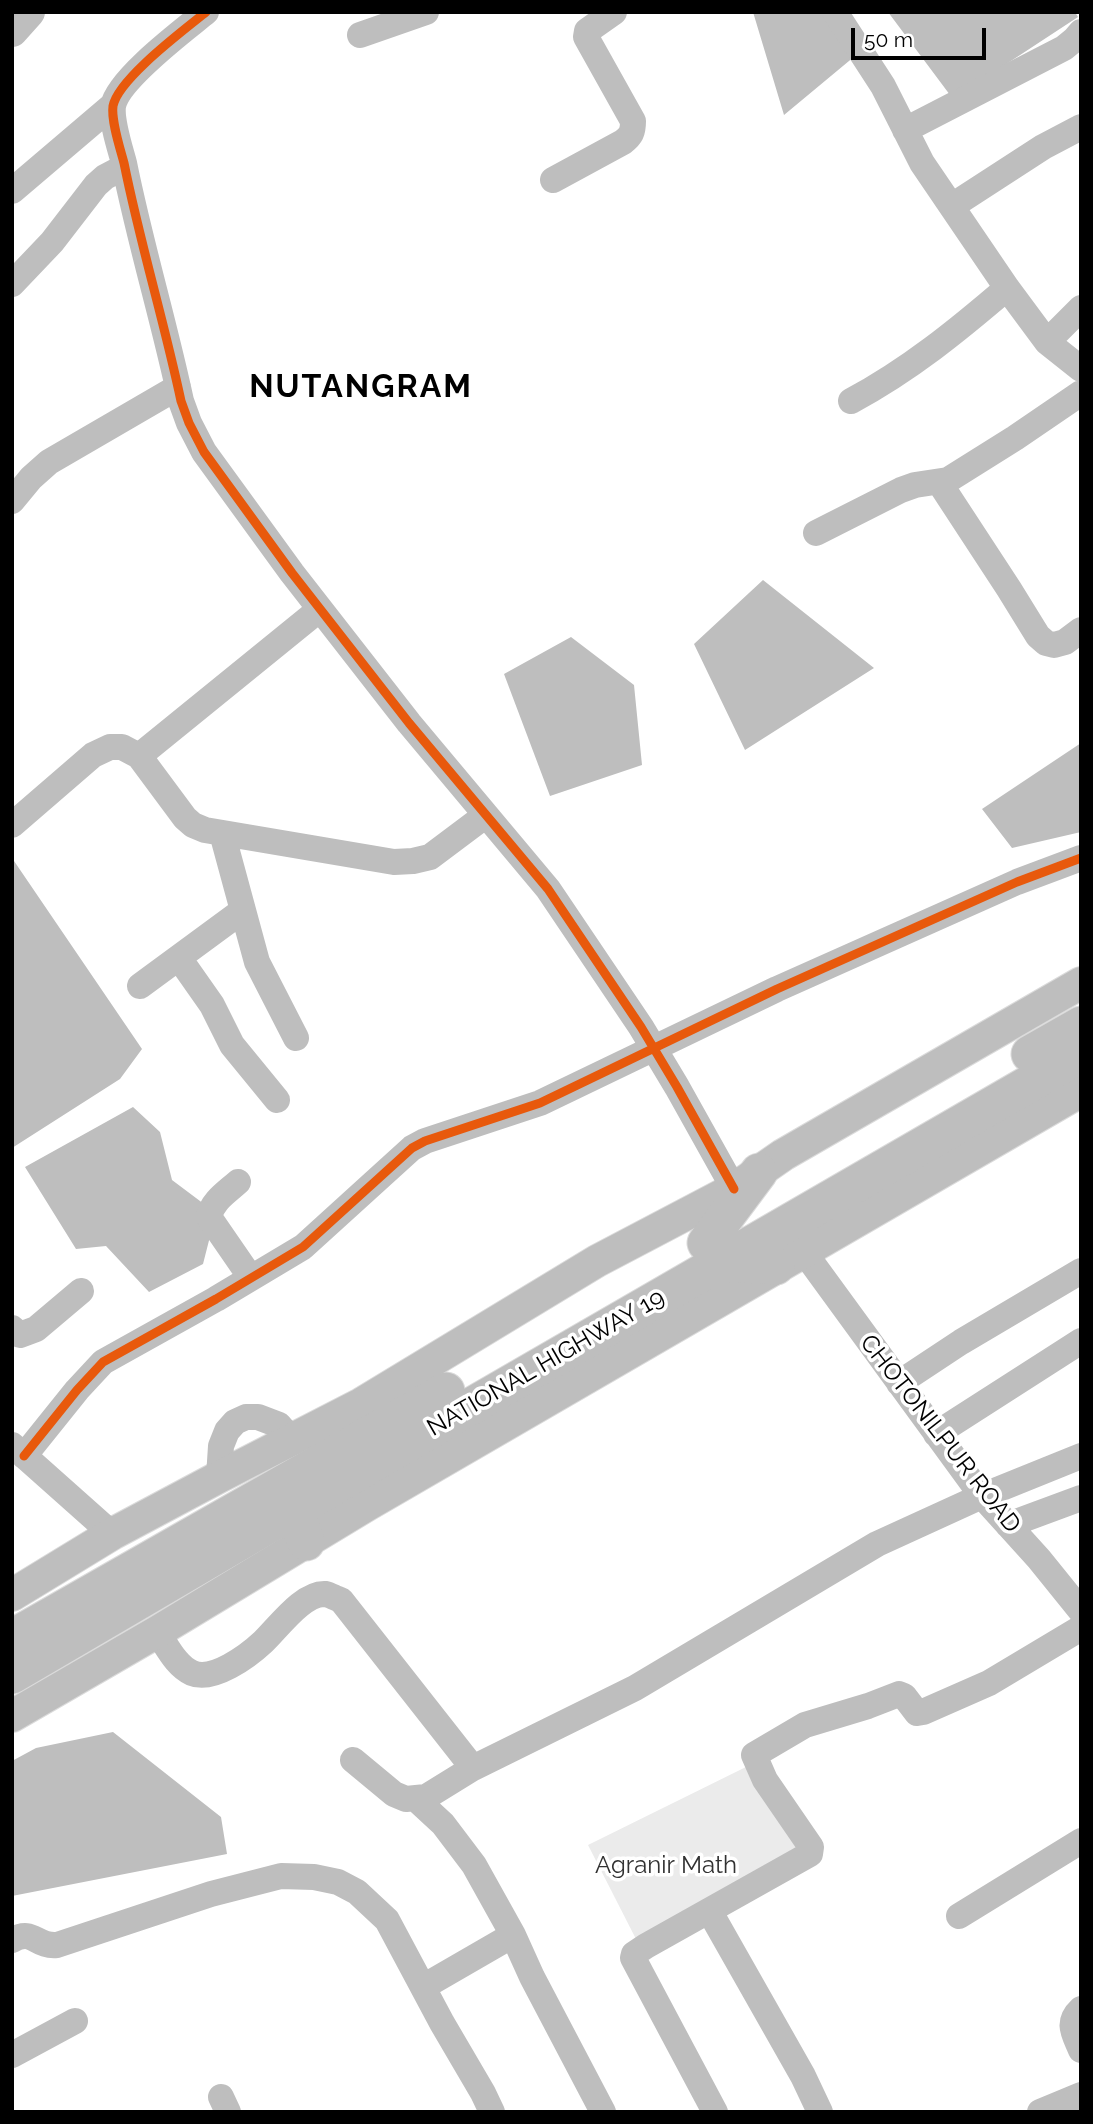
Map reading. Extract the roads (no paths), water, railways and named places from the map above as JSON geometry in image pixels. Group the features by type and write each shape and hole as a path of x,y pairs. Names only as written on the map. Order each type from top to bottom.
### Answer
{"highway":[{"path":"12,1638 713,1253 1081,1025"},
{"name":"NATIONAL HIGHWAY 19","path":"12,1675 300,1526 713,1253 1081,1054"},
{"path":"713,1253 746,1180"},
{"path":"713,1253 790,1259"}],"main road":[{"path":"12,1595 112,1535 361,1404 597,1261 746,1180 795,1148 1081,983"},
{"path":"12,1716 157,1632 300,1526 790,1259 1081,1091"}],"street":[{"path":"12,191 113,105 124,86 148,59 206,12"},
{"path":"360,35 426,12"},
{"path":"553,180 631,136 633,121 586,37 587,31 614,12"},
{"path":"835,12 883,86 922,163 1007,288 1047,342 1081,369"},
{"path":"905,130 1064,48 1081,32"},
{"path":"113,105 124,167 178,387 189,424 204,452 320,609 409,723 548,889 746,1180"},
{"path":"951,206 1043,147 1081,127"},
{"path":"12,284 52,242 96,186 124,167"},
{"path":"852,401 918,360 1007,288"},
{"path":"1047,342 1081,308"},
{"path":"12,501 49,462 178,387"},
{"path":"816,533 901,491 929,482 948,480 1081,393"},
{"path":"939,482 1038,636 1046,643 1054,645 1065,642 1081,630"},
{"path":"139,756 320,609"},
{"path":"12,825 93,755 110,747 122,747 139,756 193,825 222,833 394,862 413,862 430,857 486,815"},
{"path":"222,833 257,961 296,1038"},
{"path":"112,1535 16,1450 103,1362 303,1247 399,1158 425,1141 540,1103 777,989 1017,882 1081,858"},
{"path":"140,986 243,911"},
{"path":"179,958 212,1005 232,1045 277,1100"},
{"path":"238,1182 216,1202 209,1212 209,1217 251,1278"},
{"name":"CHOTONILPUR ROAD","path":"790,1259 899,1383 982,1496 1081,1611"},
{"path":"899,1383 961,1342 1081,1271"},
{"path":"12,1328 20,1335 28,1334 81,1291"},
{"path":"936,1434 1081,1341"},
{"path":"219,1477 221,1446 235,1422 246,1417 258,1417 279,1425 292,1440"},
{"path":"353,1760 394,1794 406,1799 426,1797 473,1768 635,1688 877,1544 1081,1455"},
{"path":"1008,1525 1081,1499"},
{"path":"157,1632 177,1661 189,1672 201,1676 218,1672 246,1655 308,1599 325,1594 341,1600 473,1768"},
{"path":"715,2112 633,1958 639,1950 804,1858 811,1851 811,1847 765,1780 754,1755 805,1725 899,1694 904,1696 917,1713 923,1712 989,1683 1081,1628"},
{"path":"416,1799 443,1824 469,1857 513,1935 532,1977 603,2112"},
{"path":"959,1916 1081,1842"},
{"path":"12,1940 28,1935 46,1946 57,1945 211,1894 281,1876 314,1877 338,1882 357,1892 387,1920 492,2112"},
{"path":"710,1912 803,2076 820,2112"},
{"path":"422,1987 513,1935"},
{"path":"1081,2009 1073,2018 1072,2029 1081,2050"},
{"path":"12,2055 75,2021"},
{"path":"1040,2112 1081,2095"}],"waterway":[{"path":"12,31 29,12"}],"district":[{"name":"NUTANGRAM","path":"361,387"}],"park label":[{"name":"Agranir Math","path":"666,1866"}]}
